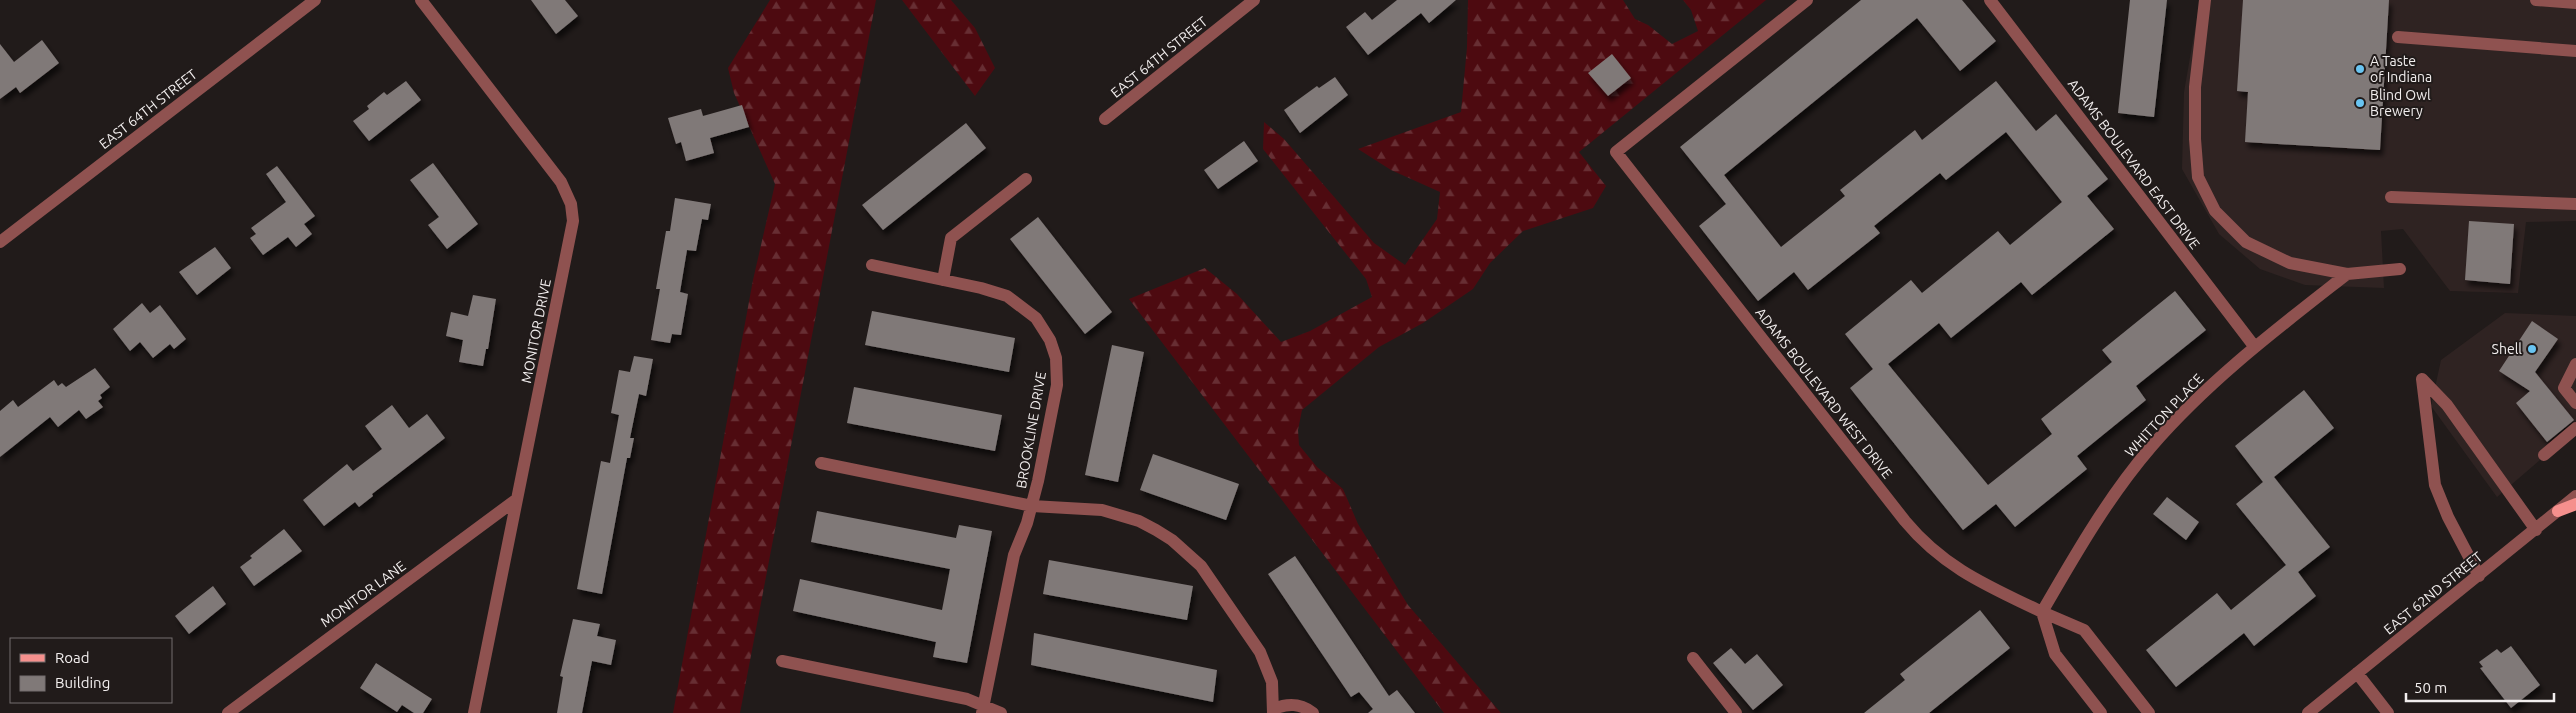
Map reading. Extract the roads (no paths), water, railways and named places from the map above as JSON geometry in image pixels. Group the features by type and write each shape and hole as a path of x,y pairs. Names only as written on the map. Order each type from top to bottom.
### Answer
{"main road":[{"path":"2558,511 2576,504"}],"street":[{"name":"EAST 64TH STREET","path":"0,242 315,0"},
{"name":"MONITOR DRIVE","path":"421,0 559,178 571,204 572,227 474,713"},
{"name":"EAST 64TH STREET","path":"1106,119 1254,0"},
{"name":"ADAMS BOULEVARD WEST DRIVE","path":"1807,0 1616,152 1920,538 1945,560 1968,576 2084,630 2149,713"},
{"name":"ADAMS BOULEVARD EAST DRIVE","path":"1990,0 2254,346"},
{"path":"2205,0 2195,87 2195,139 2198,177 2215,211 2246,242 2290,263 2347,274 2400,269"},
{"path":"2536,0 2576,2"},
{"path":"2398,37 2576,51"},
{"path":"942,280 951,238 1026,179"},
{"path":"2391,197 2576,204"},
{"name":"BROOKLINE DRIVE","path":"872,265 990,290 1015,300 1036,318 1050,340 1056,358 1057,385 1032,506 1014,555 983,709"},
{"name":"WHITTON PLACE","path":"2042,612 2088,535 2118,490 2151,447 2207,388 2254,346 2347,274"},
{"path":"2576,364 2564,388 2576,403"},
{"path":"2479,576 2448,517 2436,485 2422,379 2447,404 2536,530"},
{"path":"2544,455 2576,428"},
{"path":"822,463 1032,506"},
{"name":"EAST 62ND STREET","path":"2308,713 2576,496"},
{"name":"MONITOR LANE","path":"228,713 517,500"},
{"name":"BROOKLINE DRIVE","path":"1032,506 1088,508 1124,516 1156,530 1187,552 1212,581 1260,652 1271,676 1274,711"},
{"path":"2042,612 2054,654 2101,713"},
{"path":"1693,658 1736,713"},
{"path":"782,661 967,698 983,709 1001,713"},
{"path":"2357,673 2388,713"},
{"path":"1274,711 1287,704 1296,704 1313,713"}],"place":[{"name":"A Taste of Indiana","path":"2360,69"},
{"name":"Blind Owl Brewery","path":"2360,103"},
{"name":"Shell","path":"2532,349"}]}
